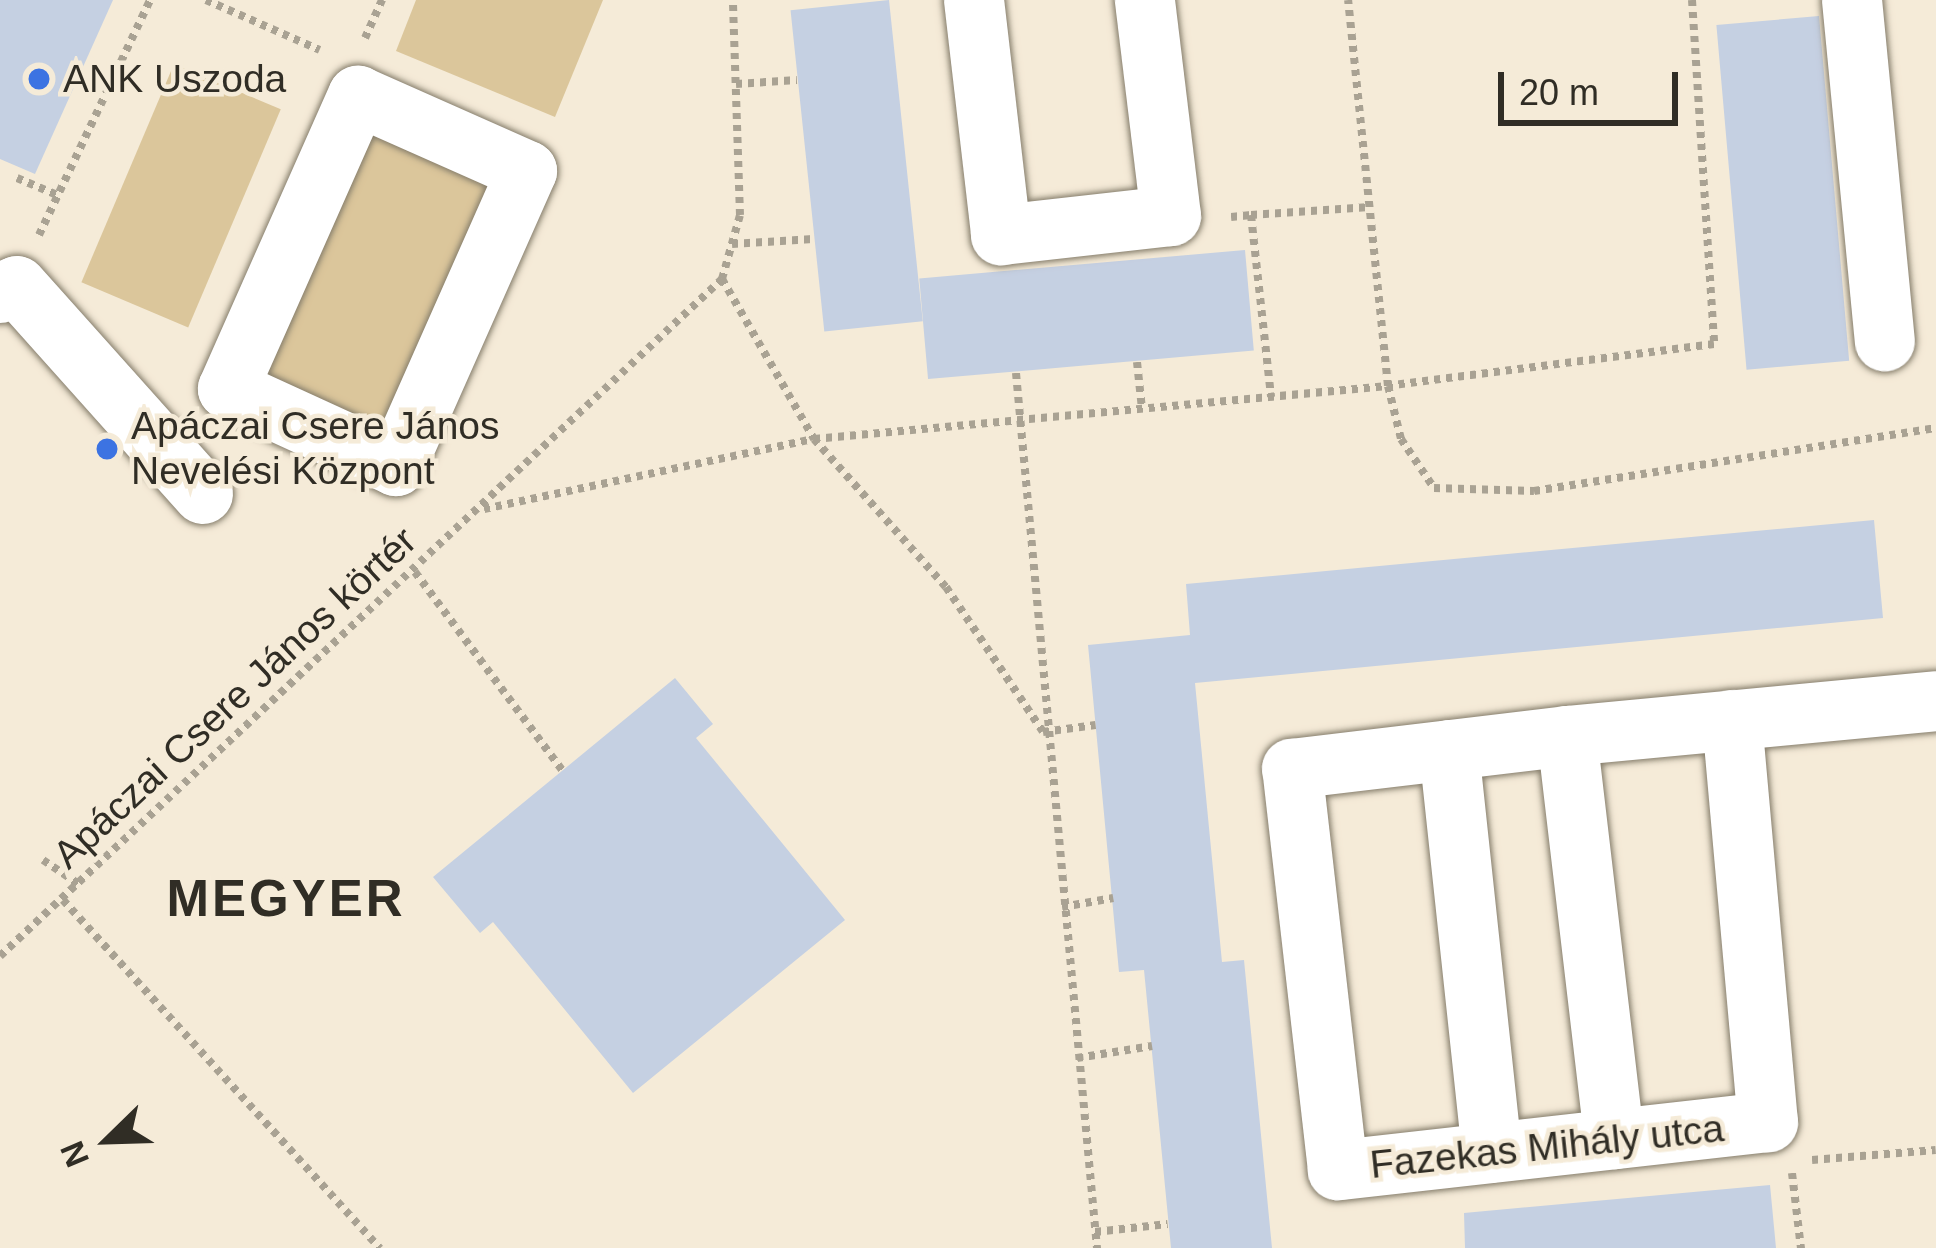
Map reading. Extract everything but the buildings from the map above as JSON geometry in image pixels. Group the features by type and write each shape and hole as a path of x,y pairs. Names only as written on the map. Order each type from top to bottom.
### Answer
{"street":[{"path":"974,0 1000,235 1171,216 1145,0"},
{"path":"1852,0 1885,341"},
{"path":"358,95 527,171 396,466 227,389 358,95"},
{"path":"0,293 17,286 203,494"},
{"name":"Fazekas Mihály utca","path":"1732,720 1768,1122 1337,1170 1292,769 1567,736 1732,720 1936,701"},
{"path":"1567,736 1614,1139"},
{"path":"1449,750 1492,1154"}],"path":[{"path":"17,178 55,199 150,0"},
{"path":"206,0 332,55"},
{"path":"733,0 732,244 722,279 814,439 946,587 1043,732"},
{"path":"1348,0 1388,386 1401,439 1434,488 1534,491 1936,428"},
{"path":"482,509 814,439 1388,386 1714,344 1692,0"},
{"path":"736,84 797,80"},
{"path":"1251,215 1370,207"},
{"path":"732,244 813,238"},
{"name":"Apáczai Csere János körtér","path":"0,956 415,572 722,279"},
{"path":"1137,362 1142,409"},
{"path":"1016,373 1043,732 1097,1248"},
{"path":"415,572 563,771"},
{"path":"1043,732 1096,724"},
{"path":"43,860 80,885"},
{"path":"1062,908 1113,898"},
{"path":"63,900 380,1248"},
{"path":"1077,1058 1152,1046"},
{"path":"1801,1248 1791,1162 1936,1150"},
{"path":"1096,1232 1168,1224"}],"shaded area":[{"path":"416,0 603,0 555,117 396,51"},
{"path":"174,64 281,109 188,327 81,282"},
{"path":"363,115 512,184 388,450 239,381"}],"place":[{"name":"ANK Uszoda","path":"39,79"},
{"name":"Apáczai Csere János Nevelési Központ","path":"107,449"}],"district":[{"name":"MEGYER","path":"286,899"}]}
